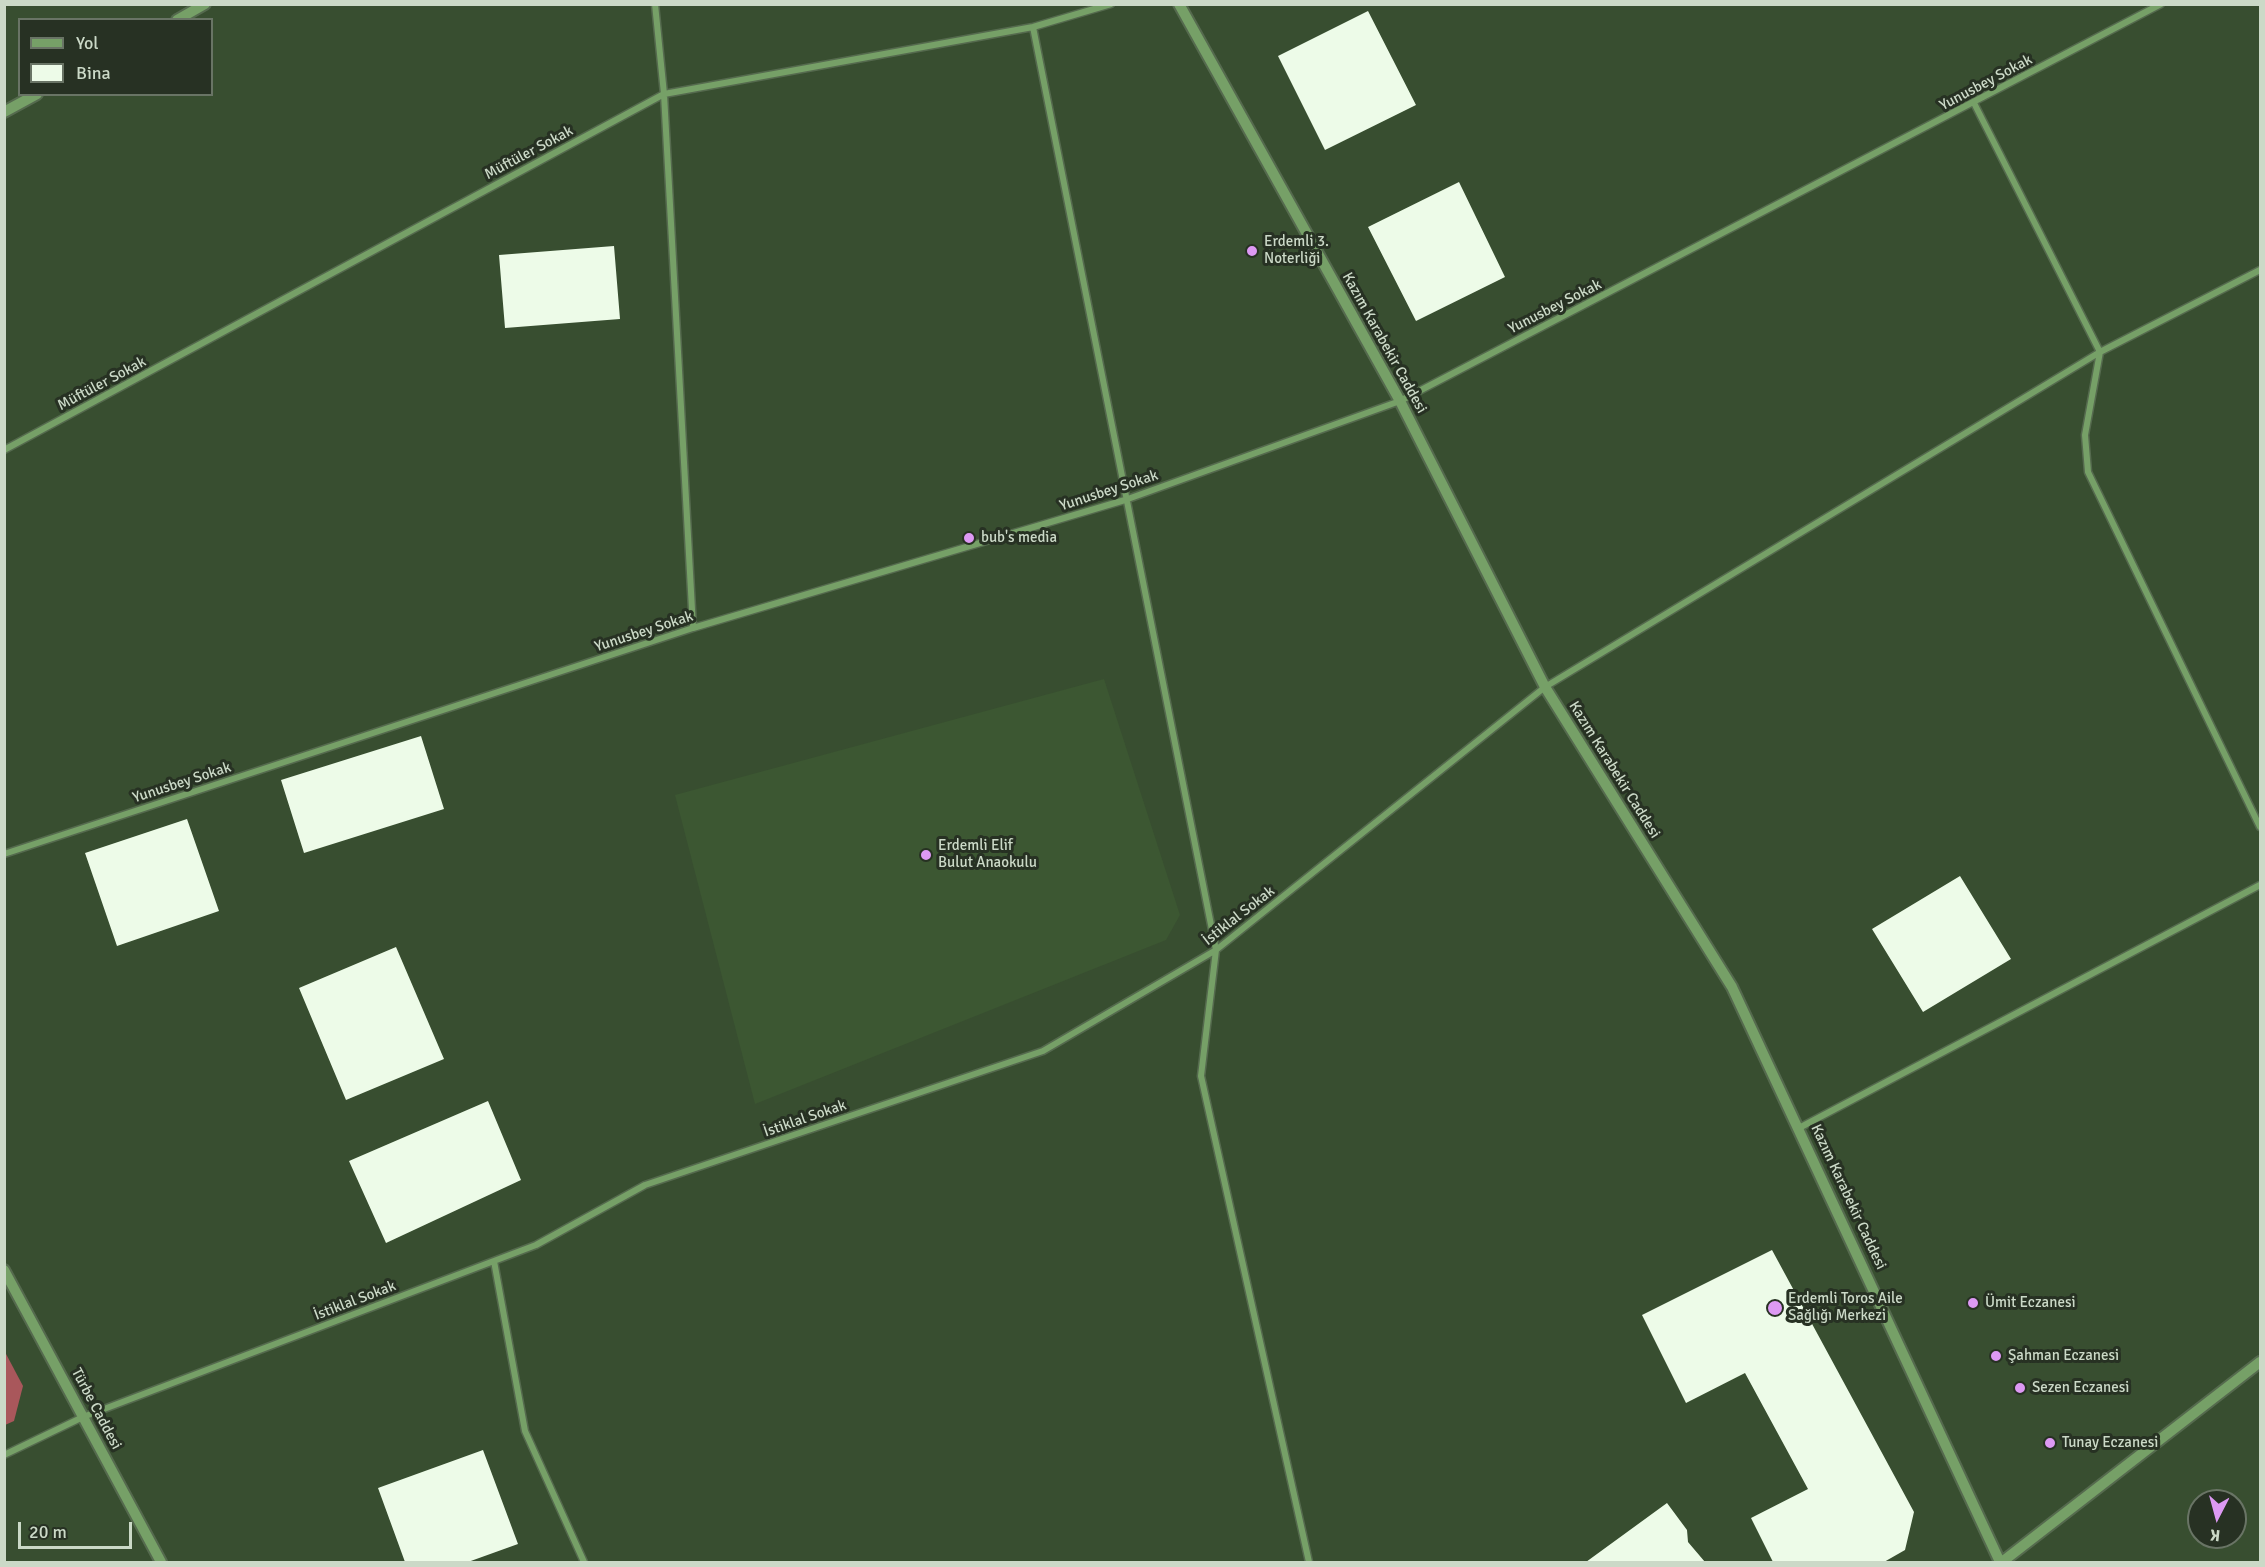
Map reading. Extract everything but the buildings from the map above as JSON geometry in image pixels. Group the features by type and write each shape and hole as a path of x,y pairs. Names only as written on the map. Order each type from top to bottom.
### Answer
{"street":[{"path":"180,18 205,4"},
{"path":"655,4 664,94 693,628"},
{"name":"Müftüler Sokak","path":"4,450 664,94 1033,27 1111,4"},
{"name":"Kazım Karabekir Caddesi","path":"1179,4 1400,401 1545,687 1732,987 2001,1563"},
{"name":"Yunusbey Sokak","path":"4,854 693,628 1125,500 1400,401 2161,4"},
{"path":"1033,27 1216,950 1201,1076 1309,1563"},
{"path":"5,112 33,96"},
{"path":"1974,103 2100,352 2085,435 2088,472 2260,827"},
{"name":"İstiklal Sokak","path":"4,1455 83,1417 536,1245 645,1185 1043,1051 1216,950 1545,687 2100,352 2260,270"},
{"path":"1799,1128 2260,885"},
{"path":"494,1261 525,1431 584,1563"},
{"name":"Türbe Caddesi","path":"4,1270 161,1563"},
{"path":"2001,1563 2260,1362"}],"shaded area":[{"name":"Erdemli Elif Bulut Anaokulu","path":"1104,679 1180,915 1166,940 755,1104 675,795"},
{"path":"5,1352 23,1386 14,1421 5,1425"}],"place":[{"name":"Erdemli 3. Noterliği","path":"1252,251"},
{"name":"bub's media","path":"969,538"},
{"name":"Erdemli Elif Bulut Anaokulu","path":"926,855"},
{"name":"Ümit Eczanesi","path":"1973,1303"},
{"name":"Erdemli Toros Aile Sağlığı Merkezi","path":"1775,1308"},
{"name":"Şahman Eczanesi","path":"1996,1356"},
{"name":"Sezen Eczanesi","path":"2020,1388"},
{"name":"Tunay Eczanesi","path":"2050,1443"}]}
